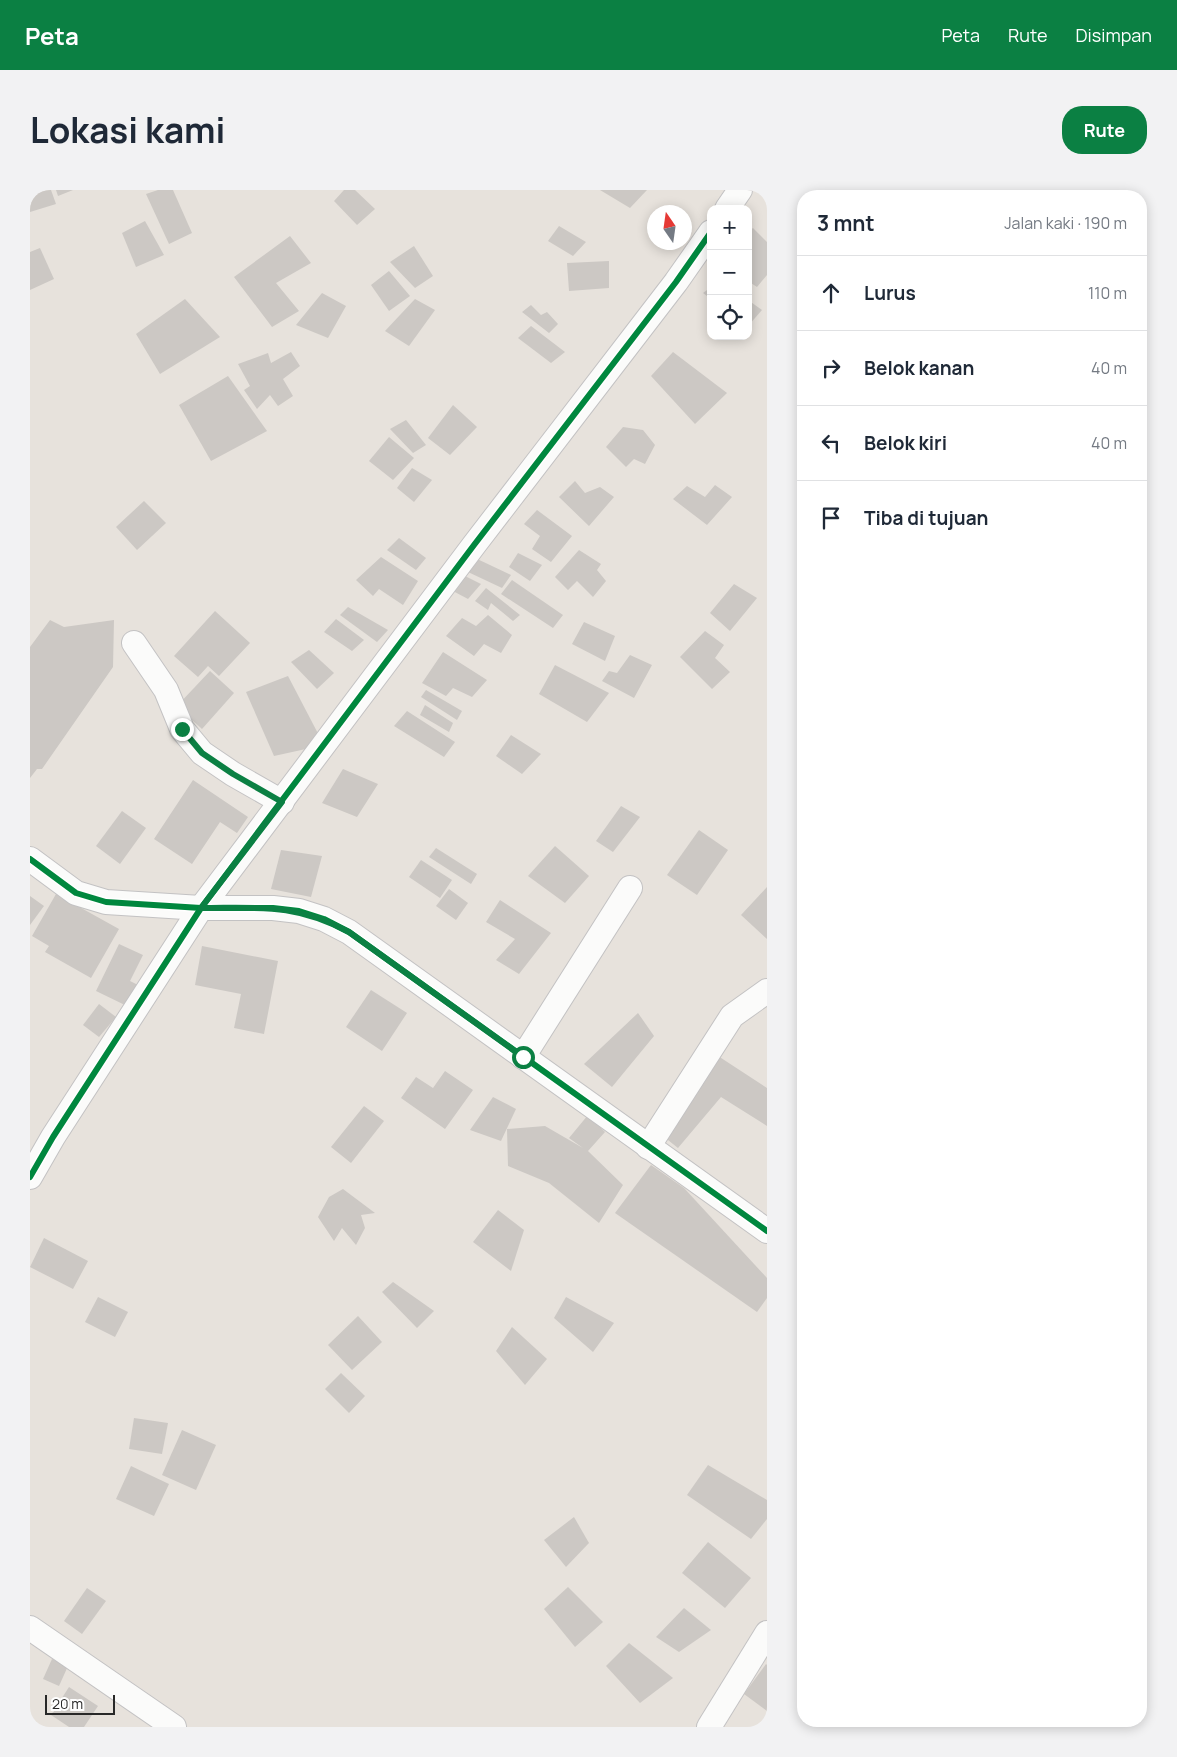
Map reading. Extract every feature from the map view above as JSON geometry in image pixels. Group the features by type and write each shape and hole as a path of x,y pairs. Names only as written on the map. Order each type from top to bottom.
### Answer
{"street":[{"path":"730,205 740,190"},
{"path":"30,1176 53,1136 201,908 474,545 676,282 707,238"},
{"path":"134,643 166,690 182,729 202,753 233,774 282,802"},
{"path":"30,859 76,893 94,899 118,903 201,908 273,908 299,911 324,919 349,932 767,1231"},
{"path":"523,1057 630,888"},
{"path":"648,1146 732,1016 767,991"},
{"path":"30,1628 174,1727"},
{"path":"709,1727 767,1632"}],"building":[{"path":"30,190 51,190 56,204 30,212"},
{"path":"56,190 73,190 58,196"},
{"path":"158,190 173,190 192,233 169,244 146,194"},
{"path":"344,190 355,190 375,209 357,225 334,201"},
{"path":"600,190 647,190 630,208"},
{"path":"145,221 164,255 136,267 122,233"},
{"path":"559,226 586,242 573,256 548,241"},
{"path":"752,229 767,242 767,275 757,287 752,284"},
{"path":"290,236 311,263 276,283 299,311 272,327 234,277"},
{"path":"414,246 433,276 415,288 390,262"},
{"path":"40,248 54,279 30,290 30,252"},
{"path":"609,261 609,288 569,291 567,263"},
{"path":"389,271 410,296 389,311 371,285"},
{"path":"322,293 346,306 328,338 296,325"},
{"path":"185,299 220,337 160,374 136,334"},
{"path":"415,299 435,310 409,346 385,331"},
{"path":"752,303 762,310 752,321"},
{"path":"531,305 541,315 547,312 558,324 549,333 522,312"},
{"path":"531,326 565,352 551,363 518,338"},
{"path":"291,352 300,366 283,379 293,396 278,406 270,395 257,409 244,390 250,386 238,364 268,353 271,363"},
{"path":"673,352 727,393 695,424 651,376"},
{"path":"228,376 267,431 211,461 179,405"},
{"path":"453,405 477,427 450,455 428,438"},
{"path":"406,420 426,445 413,453 390,429"},
{"path":"623,427 643,430 655,445 645,464 634,459 626,467 606,447"},
{"path":"389,437 414,458 393,480 369,461"},
{"path":"412,468 432,480 414,502 397,488"},
{"path":"575,481 585,493 600,487 614,497 589,526 559,497"},
{"path":"715,485 732,497 707,525 673,499 687,486 705,497"},
{"path":"144,501 166,523 137,550 116,527"},
{"path":"537,510 572,536 551,562 532,549 540,536 524,524"},
{"path":"399,538 426,558 416,570 387,550"},
{"path":"579,550 601,564 597,570 606,581 593,597 577,581 568,590 555,577"},
{"path":"518,553 542,565 530,581 509,567"},
{"path":"381,557 418,581 403,605 379,589 373,596 356,580"},
{"path":"473,557 511,575 502,588 468,572"},
{"path":"465,576 481,584 468,599 451,590"},
{"path":"512,580 563,615 553,628 501,594"},
{"path":"734,584 757,598 730,631 710,613"},
{"path":"486,588 520,615 513,621 491,603 488,610 475,601"},
{"path":"348,607 388,630 377,642 340,615"},
{"path":"215,611 250,643 219,676 208,666 198,677 174,656"},
{"path":"488,615 512,635 501,653 484,644 474,656 446,636 462,618 476,626"},
{"path":"336,619 364,640 352,651 324,632"},
{"path":"50,620 64,627 114,620 113,667 42,769 37,769 30,778 30,647"},
{"path":"584,622 615,636 605,661 572,644"},
{"path":"705,631 724,645 715,658 730,672 712,689 680,657"},
{"path":"309,650 334,673 317,689 291,662"},
{"path":"443,652 487,680 472,697 453,688 446,696 422,683"},
{"path":"630,655 652,665 634,698 602,681 609,671 617,673"},
{"path":"555,665 609,693 587,722 539,694"},
{"path":"210,671 234,693 202,729 177,706"},
{"path":"288,676 324,745 274,756 246,692"},
{"path":"426,690 462,711 457,720 421,697"},
{"path":"425,705 453,723 449,732 420,715"},
{"path":"407,711 455,742 444,757 394,726"},
{"path":"511,735 541,754 522,774 496,756"},
{"path":"343,769 378,784 357,817 322,803"},
{"path":"193,780 248,817 237,833 220,822 192,864 154,839"},
{"path":"621,806 640,817 613,852 596,841"},
{"path":"122,811 146,828 120,864 96,846"},
{"path":"699,830 728,850 697,895 667,875"},
{"path":"555,846 589,876 565,903 528,876"},
{"path":"436,848 477,874 471,884 429,857"},
{"path":"281,850 322,856 311,897 271,889"},
{"path":"421,860 452,880 440,898 409,877"},
{"path":"767,887 767,939 741,915"},
{"path":"449,889 468,903 456,920 436,906"},
{"path":"56,894 119,929 91,978 45,952 49,946 32,936"},
{"path":"30,896 44,906 30,925"},
{"path":"500,900 551,933 519,974 496,960 515,939 486,922"},
{"path":"119,944 143,955 130,981 146,989 129,1007 96,991"},
{"path":"202,946 278,961 264,1034 234,1028 241,994 195,985"},
{"path":"371,990 407,1013 382,1051 346,1027"},
{"path":"99,1004 116,1017 99,1037 83,1025"},
{"path":"638,1013 654,1036 612,1087 584,1064"},
{"path":"715,1054 767,1088 767,1126 721,1097 678,1148 663,1136"},
{"path":"445,1071 473,1090 445,1129 401,1098 416,1077 433,1088"},
{"path":"493,1097 516,1109 501,1141 470,1130"},
{"path":"364,1106 384,1121 351,1163 331,1147"},
{"path":"588,1115 605,1132 588,1151 623,1185 599,1223 549,1183 508,1166 507,1129 545,1126 583,1148 569,1138"},
{"path":"651,1165 684,1188 767,1278 767,1298 757,1312 615,1213"},
{"path":"343,1189 375,1213 361,1215 365,1228 356,1245 342,1228 334,1241 318,1217 329,1197"},
{"path":"498,1210 524,1230 511,1271 473,1242"},
{"path":"44,1238 88,1261 73,1289 30,1267"},
{"path":"393,1282 434,1311 417,1328 382,1292"},
{"path":"98,1297 128,1312 115,1337 85,1322"},
{"path":"566,1297 614,1323 593,1352 554,1318"},
{"path":"358,1316 382,1342 352,1370 328,1345"},
{"path":"512,1327 547,1359 525,1385 496,1351"},
{"path":"341,1373 365,1396 349,1413 325,1389"},
{"path":"134,1418 168,1423 162,1454 129,1449"},
{"path":"182,1430 216,1445 196,1490 162,1475"},
{"path":"708,1465 767,1500 767,1519 751,1539 687,1495"},
{"path":"131,1466 169,1484 154,1516 116,1499"},
{"path":"574,1517 589,1543 566,1567 544,1540"},
{"path":"708,1542 751,1578 725,1608 682,1573"},
{"path":"568,1587 603,1622 575,1647 544,1609"},
{"path":"87,1588 106,1601 82,1634 64,1621"},
{"path":"684,1608 711,1630 679,1652 656,1637"},
{"path":"629,1643 673,1678 640,1703 606,1666"},
{"path":"52,1659 68,1666 59,1686 43,1679"},
{"path":"767,1665 767,1711 744,1694"},
{"path":"69,1687 98,1706 84,1727 69,1727 51,1715"}],"cycle path":[{"path":"30,1177 53,1137 201,908 474,545 676,282 707,238"},
{"path":"30,859 76,893 106,902 201,908 273,908 299,911 324,919 349,932 767,1231"}],"route":[{"path":"182,729 202,753 233,774 282,802 201,908 273,908 299,911 324,919 349,932 523,1057"}]}
